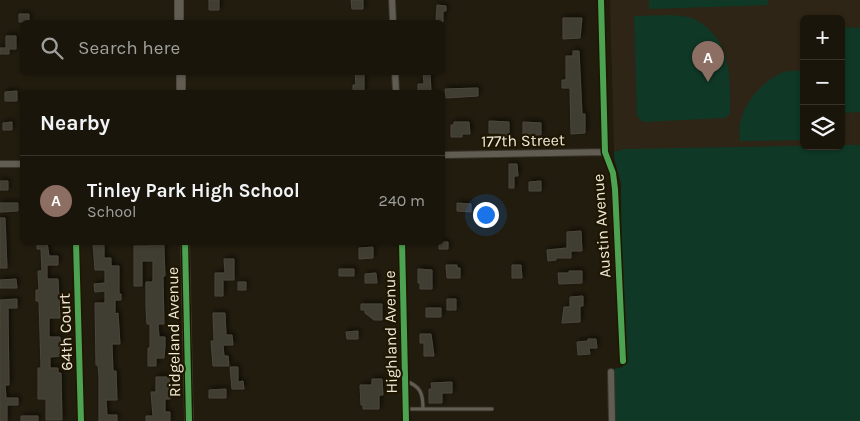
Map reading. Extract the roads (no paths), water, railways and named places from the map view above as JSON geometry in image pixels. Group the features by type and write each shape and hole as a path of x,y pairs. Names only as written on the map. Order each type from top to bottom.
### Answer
{"street":[{"path":"179,0 179,20"},
{"path":"392,0 393,20"},
{"name":"Austin Avenue","path":"602,0 605,152 613,173 623,361"},
{"path":"180,75 181,90"},
{"path":"395,75 396,90"},
{"name":"177th Street","path":"445,155 605,152"},
{"path":"0,164 20,164"},
{"name":"64th Court","path":"76,245 81,421"},
{"name":"Ridgeland Avenue","path":"185,245 190,421"},
{"name":"Highland Avenue","path":"402,245 406,421"},
{"path":"610,372 612,421"}],"lane":[{"path":"405,381 418,386 423,398 423,409"},
{"path":"406,409 492,409"}],"place":[{"name":"Tinley Park High School","path":"708,82"}]}
